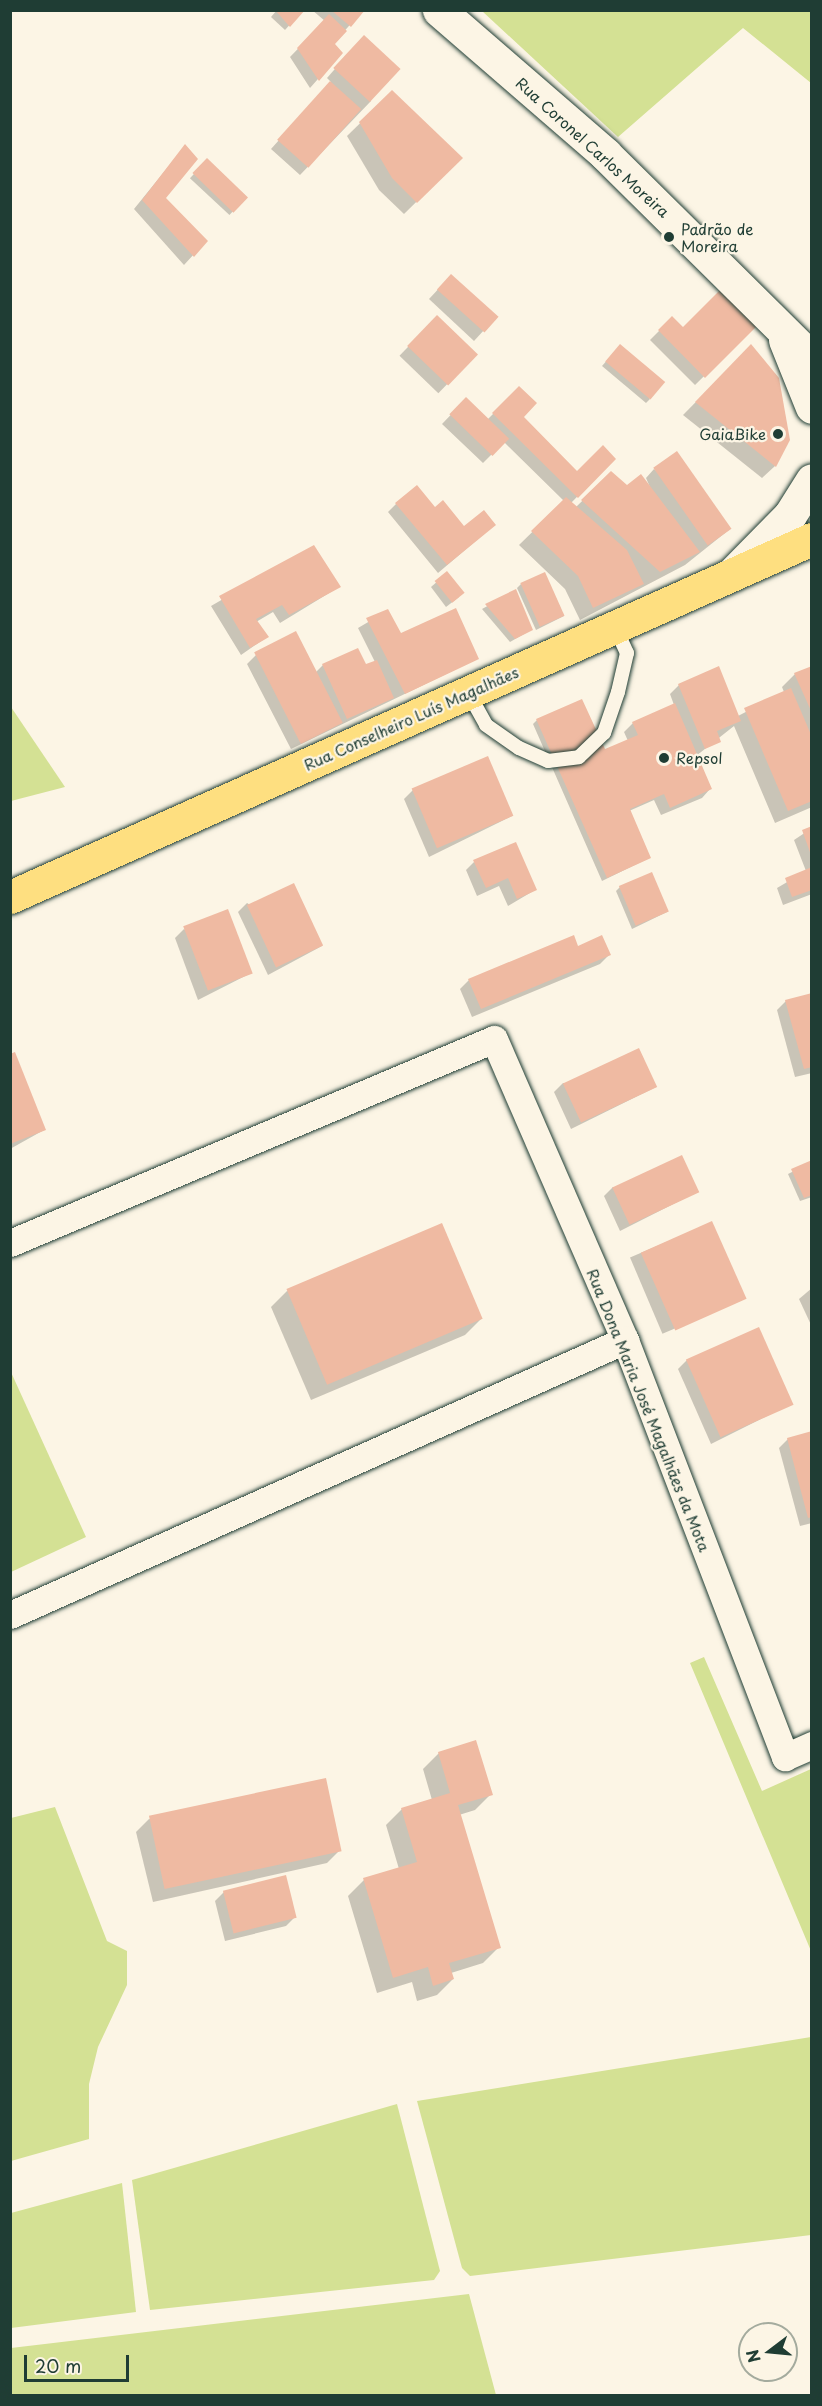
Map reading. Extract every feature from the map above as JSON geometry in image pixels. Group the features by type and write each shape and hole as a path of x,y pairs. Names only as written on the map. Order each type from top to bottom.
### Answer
{"main road":[{"name":"Rua Coronel Carlos Moreira","path":"439,10 605,154 770,312 812,358"},
{"name":"Rua Coronel Carlos Moreira","path":"770,312 797,362 812,407"},
{"path":"733,573 789,515 812,480"},
{"name":"Rua Conselheiro Luís Magalhães","path":"10,897 470,694 733,573 811,540"}],"street":[{"name":"Rua Dona Maria José Magalhães da Mota","path":"10,1243 494,1039 624,1340 785,1757 812,1745"},
{"path":"10,1615 624,1340"}],"lane":[{"path":"470,694 486,725 519,748 548,761 579,757 604,733 618,692 627,653 615,627"}],"green space":[{"path":"482,11 811,11 811,83 743,28 618,137"},
{"path":"11,707 65,787 11,801"},
{"path":"10,1370 86,1537 11,1572 10,1572"},
{"path":"704,1657 762,1791 811,1769 811,1951 690,1663"},
{"path":"55,1807 107,1941 127,1951 127,1985 98,2047 89,2084 89,2139 11,2161 11,1818"},
{"path":"811,2037 811,2235 470,2276 462,2268 417,2101"},
{"path":"397,2104 440,2271 434,2280 150,2310 132,2180"},
{"path":"122,2183 136,2312 11,2328 11,2213"},
{"path":"469,2294 496,2395 11,2395 11,2348"}],"building":[{"path":"275,10 305,10 290,27"},
{"path":"331,10 365,10 351,27"},
{"path":"329,14 347,31 335,44 343,53 319,81 297,48"},
{"path":"364,35 401,69 370,102 333,68"},
{"path":"330,81 361,109 308,168 277,140"},
{"path":"392,90 463,158 417,203 392,178 359,122"},
{"path":"185,144 198,159 166,198 208,241 194,257 142,200"},
{"path":"207,158 248,198 233,213 192,173"},
{"path":"451,274 499,317 485,332 437,290"},
{"path":"722,288 758,325 705,378 658,330 672,316 683,327"},
{"path":"437,315 478,355 448,386 407,346"},
{"path":"620,344 665,382 650,400 605,362"},
{"path":"751,344 779,378 790,440 776,467 695,402"},
{"path":"519,386 537,403 524,417 577,471 603,445 616,459 578,498 492,413"},
{"path":"466,397 509,439 492,456 449,414"},
{"path":"677,451 731,529 708,545 653,468"},
{"path":"611,471 627,485 641,474 700,552 660,572 581,500"},
{"path":"417,485 435,507 443,500 464,526 484,510 496,525 447,565 395,503"},
{"path":"566,497 627,550 644,584 593,608 578,576 531,531"},
{"path":"314,545 341,587 289,615 282,605 256,619 269,637 250,648 219,596"},
{"path":"447,571 465,593 452,603 435,581"},
{"path":"545,572 565,616 540,627 520,583"},
{"path":"516,589 533,630 515,639 485,604"},
{"path":"456,608 479,659 405,694 366,618 388,609 401,633"},
{"path":"296,631 343,723 301,744 254,652"},
{"path":"358,648 366,664 377,660 394,698 347,719 322,664"},
{"path":"719,666 741,721 717,731 721,742 705,749 678,684"},
{"path":"812,666 812,713 794,673"},
{"path":"791,688 812,737 812,801 788,811 744,708"},
{"path":"582,699 605,749 638,735 632,722 675,703 712,789 670,808 664,794 630,809 651,858 607,878 536,719"},
{"path":"488,756 513,816 437,848 412,788"},
{"path":"812,826 812,855 811,855 802,830"},
{"path":"516,842 537,890 517,899 508,878 486,888 473,860"},
{"path":"812,867 812,890 792,897 785,878"},
{"path":"652,872 669,912 636,926 619,886"},
{"path":"294,883 323,946 276,968 247,905"},
{"path":"228,909 253,973 208,991 183,926"},
{"path":"574,935 578,946 602,935 611,955 481,1009 468,979"},
{"path":"812,993 812,1067 804,1069 785,1000"},
{"path":"639,1048 657,1087 581,1122 563,1083"},
{"path":"15,1052 46,1130 10,1144 10,1054"},
{"path":"682,1155 699,1192 630,1225 612,1188"},
{"path":"812,1160 812,1195 804,1198 791,1169"},
{"path":"712,1221 747,1299 675,1330 641,1253"},
{"path":"442,1223 483,1319 327,1385 286,1289"},
{"path":"759,1327 794,1405 720,1437 686,1360"},
{"path":"812,1431 812,1517 808,1518 787,1438"},
{"path":"476,1740 493,1795 458,1805 501,1948 449,1963 454,1979 433,1986 428,1967 393,1978 363,1878 417,1862 401,1808 450,1793 438,1752"},
{"path":"326,1778 342,1851 165,1889 149,1816"},
{"path":"286,1875 297,1918 234,1933 223,1891"}],"place":[{"name":"Padrão de Moreira","path":"669,237"},
{"name":"GaiaBike","path":"778,434"},
{"name":"Repsol","path":"664,758"}]}
